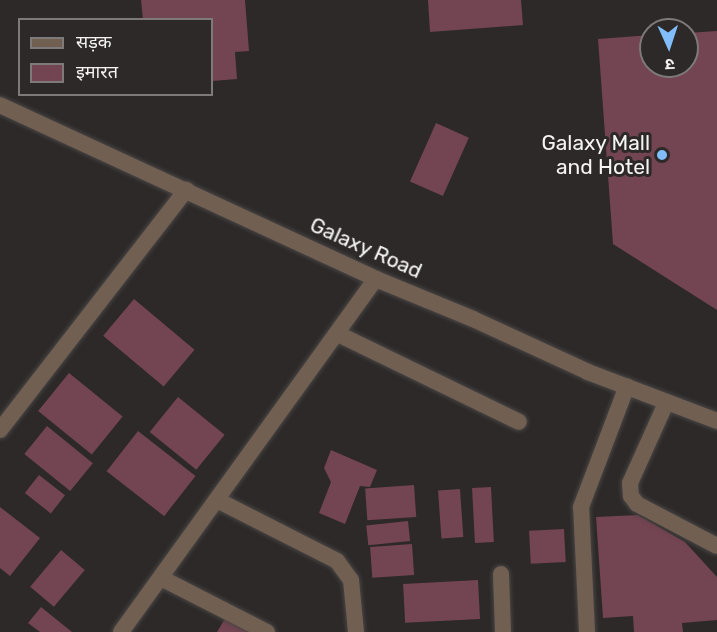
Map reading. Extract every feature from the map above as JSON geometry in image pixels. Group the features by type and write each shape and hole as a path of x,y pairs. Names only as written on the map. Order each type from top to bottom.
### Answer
{"street":[{"name":"Galaxy Road","path":"0,105 186,189 376,279 473,319 588,372 717,421"},
{"path":"0,430 186,189"},
{"path":"121,632 376,279"},
{"path":"338,334 519,422"},
{"path":"587,632 581,507 627,386"},
{"path":"666,403 630,483 631,496 637,504 717,546"},
{"path":"217,500 338,561 351,580 356,632"},
{"path":"501,574 503,632"},
{"path":"161,578 267,632"}],"building":[{"path":"141,0 245,0 249,51 235,52 237,79 213,81 213,18 143,18"},
{"path":"428,0 521,0 523,25 430,32"},
{"name":"Galaxy Mall and Hotel","path":"717,31 717,310 613,244 598,39 639,36 639,78 699,78 699,32"},
{"path":"436,123 469,138 443,196 410,181"},
{"path":"134,299 195,350 164,387 103,336"},
{"path":"69,373 123,416 92,455 38,411"},
{"path":"178,397 225,435 196,470 150,432"},
{"path":"47,426 93,463 70,491 24,454"},
{"path":"138,431 196,476 164,516 107,471"},
{"path":"331,450 377,470 370,487 360,486 345,524 319,513 331,482 324,468"},
{"path":"39,475 65,495 51,513 25,493"},
{"path":"414,485 416,517 367,520 365,488"},
{"path":"491,487 494,542 475,543 472,488"},
{"path":"460,489 463,537 441,538 438,491"},
{"path":"0,507 40,538 10,576 0,568"},
{"path":"638,515 685,542 717,577 717,620 682,623 683,632 634,632 633,616 603,618 596,517"},
{"path":"408,521 410,541 368,545 366,525"},
{"path":"564,529 566,562 531,564 529,531"},
{"path":"412,544 414,575 372,578 370,547"},
{"path":"61,550 85,570 54,607 30,587"},
{"path":"478,580 480,619 405,623 403,584"},
{"path":"41,607 72,632 40,632 28,623"},
{"path":"226,617 251,632 217,632"}],"place":[{"name":"Galaxy Mall and Hotel","path":"662,155"}]}
